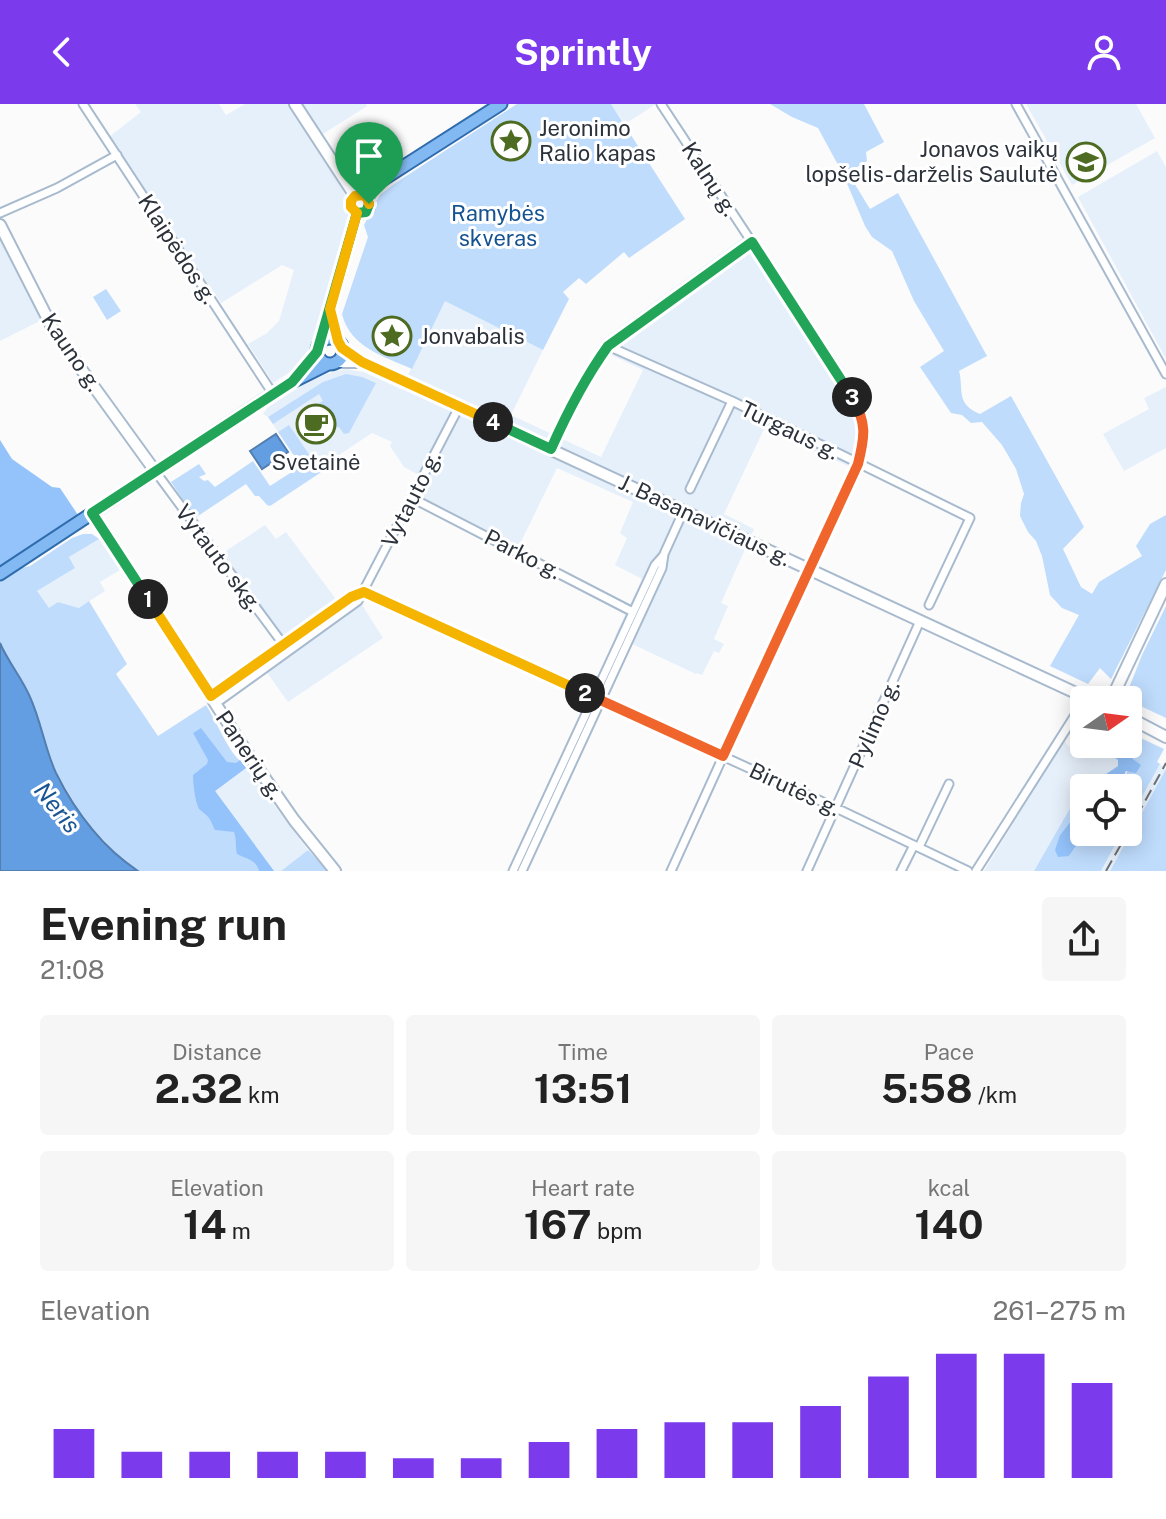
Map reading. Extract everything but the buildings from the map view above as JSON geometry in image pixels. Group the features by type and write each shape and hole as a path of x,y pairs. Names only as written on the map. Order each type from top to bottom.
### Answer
{"main road":[{"path":"295,104 360,196"},
{"path":"332,363 320,359 318,348 357,213 350,204 501,104"},
{"name":"Kauno g.","path":"0,225 55,333 155,471"},
{"path":"0,574 273,394 342,356 330,309"},
{"path":"292,382 318,348 330,339 340,345"},
{"name":"J. Basanavičiaus g.","path":"340,345 362,362 1070,692"},
{"name":"J. Basanavičiaus g.","path":"332,363 362,362"},
{"name":"Panerių g.","path":"92,513 294,820 335,871"},
{"path":"1118,686 1166,584"},
{"path":"1142,720 1166,730"},
{"path":"1142,724 1166,737"}],"street":[{"name":"Klaipėdos g.","path":"83,104 273,394"},
{"name":"Kalnų g.","path":"661,104 837,372 857,408 865,438 858,464 671,871"},
{"path":"1016,104 1166,374"},
{"path":"0,213 57,188 117,155"},
{"path":"551,449 569,410 608,346 752,242"},
{"name":"Turgaus g.","path":"608,346 732,401 970,518 929,605"},
{"path":"690,489 732,401"},
{"name":"Vytauto g.","path":"213,700 358,601 459,407"},
{"name":"Vytauto skg.","path":"155,471 283,644"},
{"name":"Parko g.","path":"412,498 633,612"},
{"path":"597,699 633,612 684,510"},
{"path":"517,870 662,568 664,554"},
{"path":"213,700 283,644 351,597 364,592"},
{"name":"Birutės g.","path":"364,592 968,871"},
{"name":"Pylimo g.","path":"807,871 920,621"},
{"path":"976,871 1070,725"},
{"path":"901,871 949,784"}],"shaded area":[{"path":"135,104 219,104 226,115 245,104 367,106 312,141 344,192 348,219 310,349 302,362 273,383 248,344 267,333 279,321 294,270 282,265 221,303 109,137 141,112"},
{"path":"611,104 656,104 625,124"},
{"name":"Jonavos vaikų lopšelis-darželis Saulutė","path":"1026,104 1136,104 1155,138 1072,185"},
{"path":"1157,151 1166,167 1166,359 1078,197"},
{"path":"751,232 844,369 868,417 871,435 862,472 764,429 724,514 754,529 721,603 728,606 714,639 724,644 719,653 714,651 702,675 615,636 642,579 615,565 627,538 620,533 633,502 557,468 514,556 409,500 421,476 404,467 390,446 392,442 372,433 317,467 289,426 278,432 263,414 270,404 310,381 346,369 364,372 401,389 445,300 543,350 511,415 601,457 643,370 597,348 602,340"},
{"path":"0,240 42,320 0,341"},
{"path":"1166,387 1166,448 1124,471 1103,434 1149,409 1144,398"},
{"path":"0,440 12,459 52,487 60,488 78,515 0,567"},
{"path":"265,525 276,539 286,532 341,606 357,597 383,638 288,702 256,657 283,637 220,555"},
{"path":"99,539 120,570 100,582 105,591 79,608 58,602 49,609 37,591 75,568 69,557"},
{"path":"201,728 227,762 240,760 246,768 215,791 274,871 259,871 253,862 237,854 234,832 215,830 209,818 199,809 193,775 208,760 193,733"},
{"path":"1064,740 1069,747 1070,758 1115,758 1118,766 1106,774 1070,774 1070,808 1034,871 984,871"},
{"path":"1115,758 1132,758 1141,765 1136,773 1106,774 1118,766"},
{"path":"1160,764 1166,769 1142,813 1142,797"},
{"path":"246,768 308,850 281,871 274,871 214,791"},
{"path":"1070,822 1070,846 1076,846 1069,856 1058,857 1055,850 1060,835"},
{"path":"1114,846 1124,846 1110,871 1101,871"}],"green space":[{"name":"Ramybės skveras","path":"517,104 611,104 685,219 629,258 624,252 586,284 579,278 563,292 569,299 543,350 445,301 412,369 379,355 352,335 342,314 368,237 364,225 380,195"},
{"path":"770,104 864,104 884,142 866,152 867,161 848,173 870,209 898,193 987,356 959,371 964,401 980,414 1011,396 1084,527 1063,549 1081,587 1092,594 1099,582 1142,556 1136,546 1150,524 1166,515 1166,570 1111,679 1100,668 1088,684 1050,666 1079,615 1062,608 1050,595 1042,556 1020,516 1024,494 1016,469 1002,445 982,422 971,423 962,415 951,413 920,367 944,351 914,301 892,251 872,237 865,226 843,174 818,128"},
{"path":"106,289 121,311 107,320 93,297"},
{"path":"346,374 376,383 349,433 344,434 339,427 334,428 319,403 323,401 319,394 273,424 268,417 323,382"},
{"path":"289,425 323,471 270,506 255,496 246,484 195,518 171,482 199,464 206,474 199,477 215,487 253,461 270,486 301,466 278,432"},
{"path":"83,534 92,534 99,539 69,557 75,568 37,591 49,608 58,602 79,608 89,601 127,664 116,674 158,736 206,705 229,747 246,768 215,791 274,871 138,871 85,821 56,772 30,696 0,643 0,581"},
{"path":"1166,606 1166,718 1142,707 1142,686 1130,686"},
{"path":"1142,739 1164,749 1157,762 1160,764 1142,797 1142,774 1126,774 1132,758 1142,758"},
{"path":"1166,769 1166,871 1110,871 1124,846 1142,846 1142,813"},
{"path":"1070,808 1070,822 1060,835 1069,856 1076,846 1114,846 1101,871 1034,871"},
{"path":"308,850 328,871 281,871"}],"water":[{"path":"276,434 288,452 262,469 250,451"},
{"name":"Neris","path":"0,643 30,697 52,764 72,801 101,839 138,871 0,871"}],"railway":[{"path":"1142,807 1166,763"},
{"path":"1106,871 1120,846"}],"place":[{"name":"Jeronimo Ralio kapas","path":"511,141"},
{"name":"Jonavos vaikų lopšelis-darželis Saulutė","path":"1086,162"},
{"name":"Jonvabalis","path":"392,336"},
{"name":"Svetainė","path":"316,424"}],"route":[{"path":"369,204 363,195 355,196 351,201 351,207 357,213 330,309 342,348 362,362 551,449 569,410 608,346 752,242 837,372 862,421 865,438 858,464 723,756 364,592 351,597 211,696 92,513 292,382 302,371 320,344 357,213 366,212 369,204"}]}
